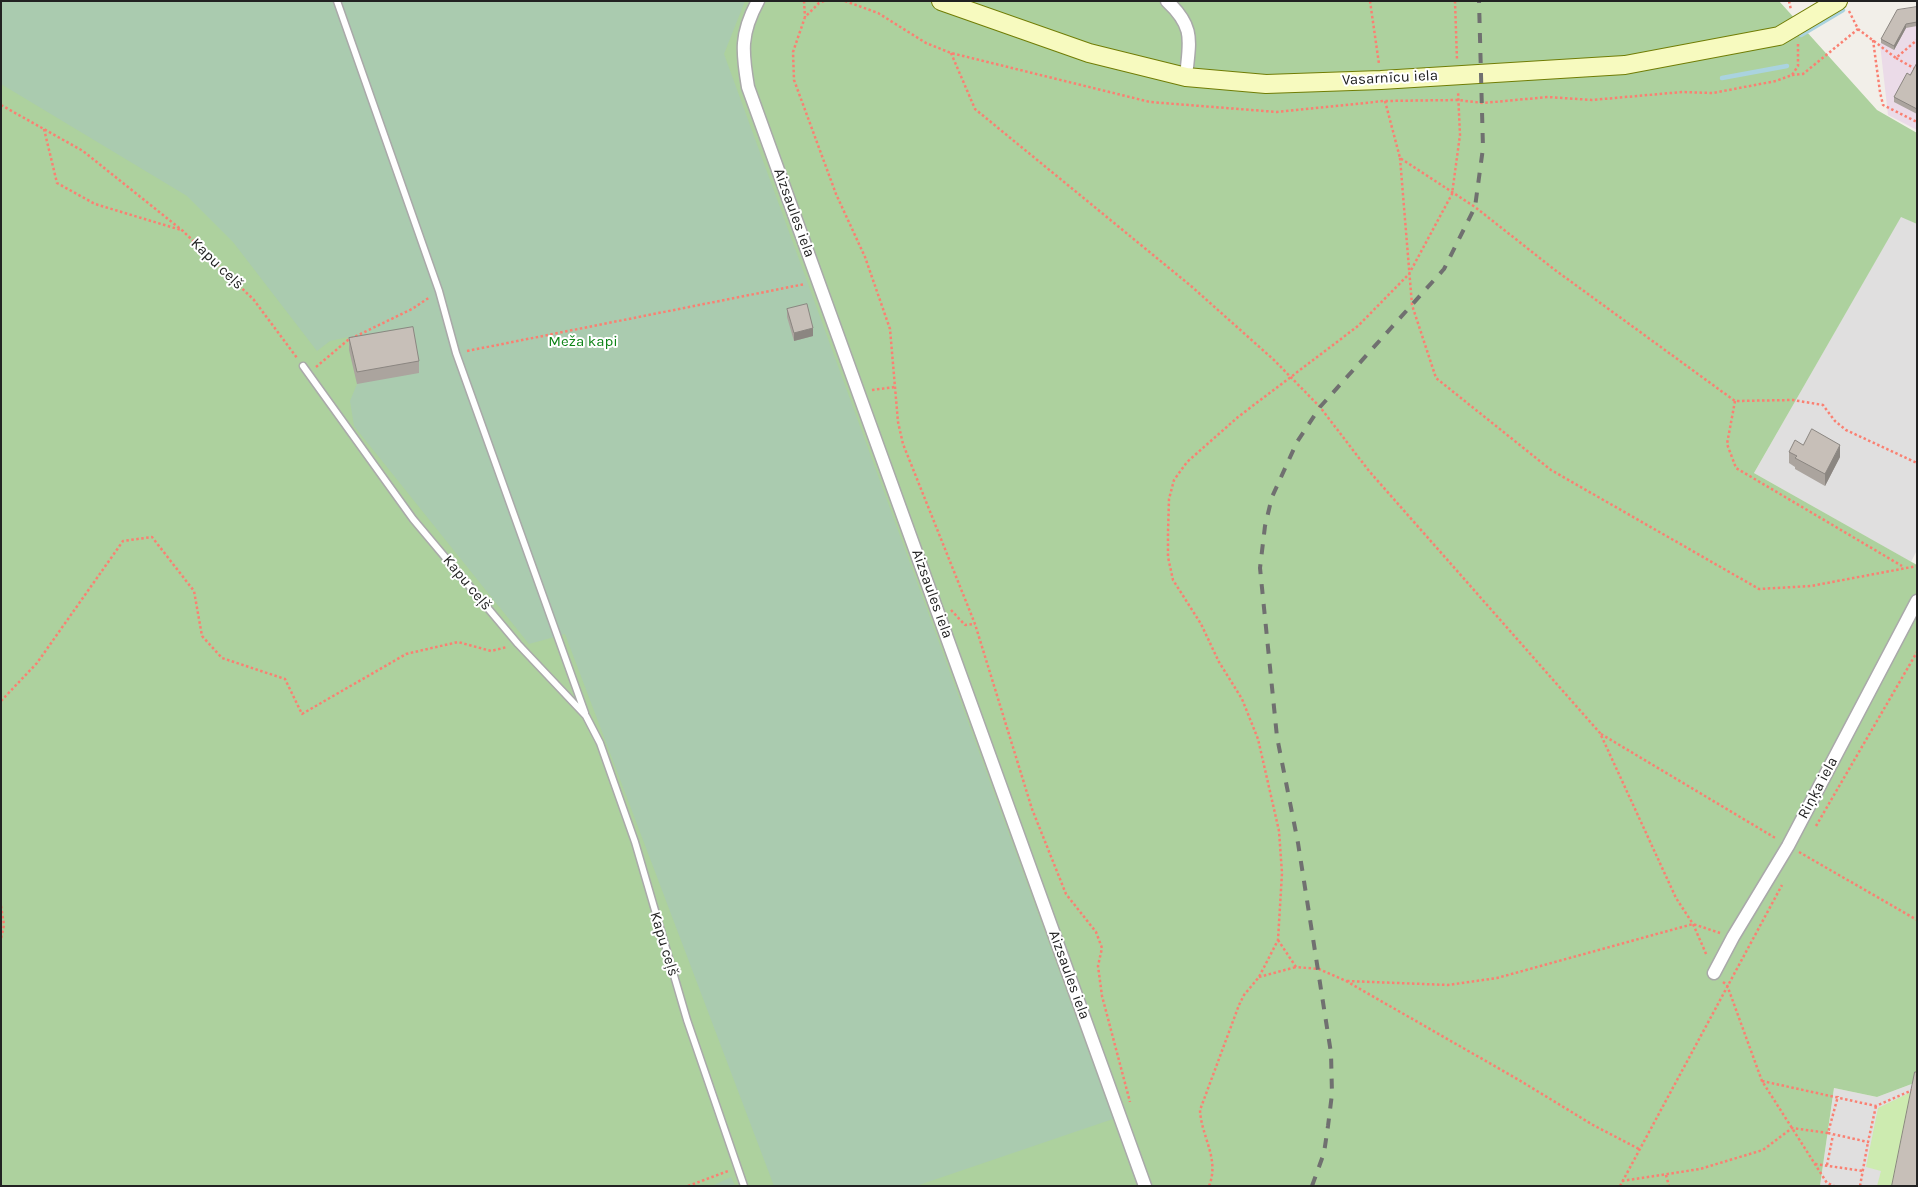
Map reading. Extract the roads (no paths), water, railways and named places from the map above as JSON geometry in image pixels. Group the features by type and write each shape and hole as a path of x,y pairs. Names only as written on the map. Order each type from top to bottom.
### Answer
{"street":[{"name":"Aizsaules iela","path":"758,1 749,18 742,51 748,87 1145,1186"},
{"name":"Vasarnīcu iela","path":"941,1 1090,53 1186,77 1266,84 1381,80 1625,65 1779,36 1834,4"},
{"path":"1167,1 1187,25 1189,41 1186,77"},
{"name":"Riņķa iela","path":"1714,973 1788,846 1917,601"}],"lane":[{"path":"338,1 439,291 456,353 586,716"},
{"name":"Kapu ceļš","path":"303,366 413,519 518,644 586,716 600,743 635,842 687,1020 744,1186"}],"waterway":[{"path":"1801,35 1843,10"},
{"path":"1722,78 1787,66"}],"railway":[{"path":"1312,1186 1324,1153 1328,1126 1332,1094 1331,1053 1298,843 1277,737 1260,568 1265,526 1272,497 1297,442 1320,407 1444,269 1475,207 1483,148 1479,1"}],"park label":[{"name":"Meža kapi","path":"583,342"}]}
